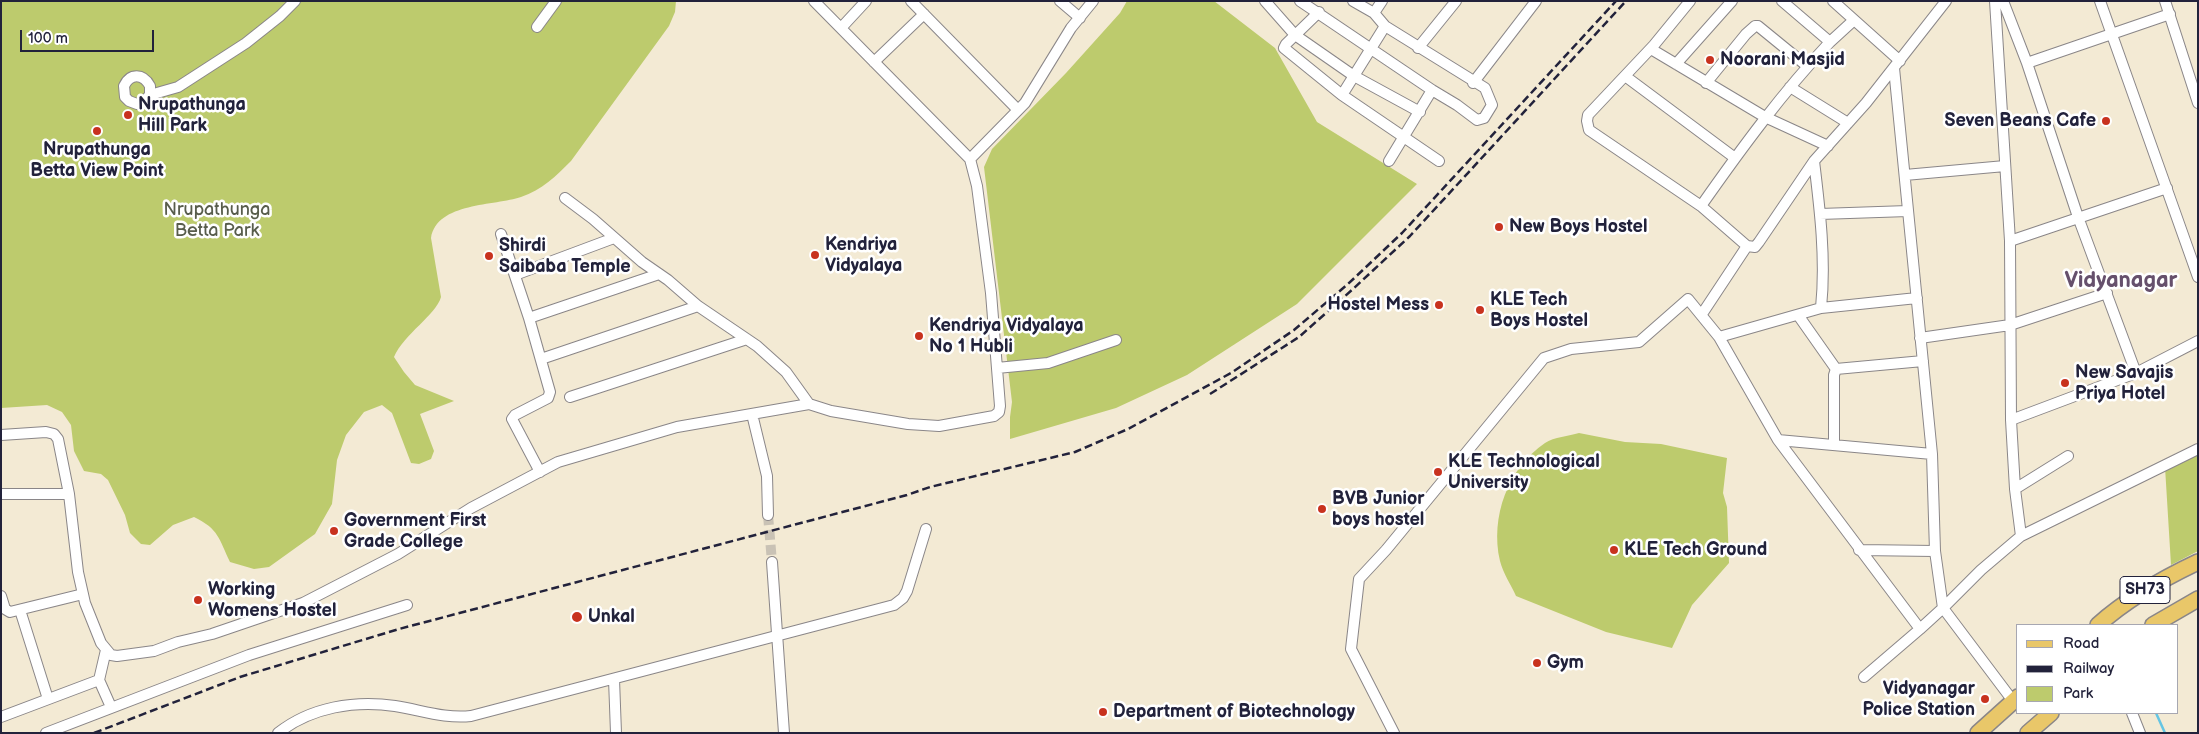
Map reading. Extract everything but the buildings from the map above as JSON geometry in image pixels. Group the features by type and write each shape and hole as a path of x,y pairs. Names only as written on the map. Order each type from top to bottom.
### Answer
{"main road":[{"name":"SH73","path":"2099,624 2118,608 2148,588 2198,562"},
{"name":"SH73","path":"2155,624 2198,599"},
{"path":"1978,733 2016,699"},
{"path":"2028,733 2050,714"}],"street":[{"path":"150,95 178,87 246,43 296,1"},
{"path":"537,27 556,1"},
{"path":"1,435 46,432 56,436 68,494 78,572 83,594 101,643 106,650 117,656 154,651 303,603 398,554 471,508 558,462 677,427 810,404 831,411 908,424 939,426 971,422 994,416 999,412 990,293 977,186 970,159 814,1"},
{"path":"841,28 866,1"},
{"path":"912,1 1018,110"},
{"path":"1060,1 1080,18"},
{"path":"970,159 1024,103 1093,1"},
{"path":"1265,1 1295,35 1354,76 1420,112"},
{"path":"1300,1 1479,121 1488,113 1492,105 1485,88 1473,83 1418,48 1385,26 1374,13 1353,1"},
{"path":"1374,13 1382,1"},
{"path":"1418,48 1456,1"},
{"path":"1473,83 1536,1"},
{"path":"1690,1 1651,49 1588,115 1589,130 1701,206 1747,246 1755,247 1814,161 1897,65 1946,1"},
{"path":"1676,64 1732,1"},
{"path":"1782,1 1830,42"},
{"path":"1833,1 1897,65 1908,211 1932,454 1935,551 1943,608 2016,699"},
{"path":"1995,1 2010,241 2011,420 2015,489 2021,536"},
{"path":"2002,1 2027,62 2078,217 2136,373"},
{"path":"2100,1 2198,277"},
{"path":"2165,1 2198,102"},
{"path":"1319,12 1285,45 1285,50 1342,95 1404,139 1439,161"},
{"path":"874,62 924,14"},
{"path":"2027,62 2170,14"},
{"path":"1701,206 1765,117 1807,66 1854,20"},
{"path":"1342,95 1385,26"},
{"path":"1706,83 1746,34 1755,26 1807,66"},
{"path":"1651,49 1765,117 1828,146"},
{"path":"1625,76 1735,158"},
{"path":"1790,87 1848,123"},
{"path":"1389,162 1432,90"},
{"path":"1814,161 1820,214 1822,308"},
{"path":"1905,175 2005,166"},
{"path":"2010,241 2167,188"},
{"path":"564,198 593,219 642,262 698,306 747,339 786,372 810,404"},
{"path":"1820,214 1908,211"},
{"path":"500,234 529,318 550,392 549,396 515,415 512,419 540,472"},
{"path":"515,275 614,238"},
{"path":"1702,314 1747,246"},
{"path":"529,318 659,274"},
{"path":"1920,338 2010,325 2107,293"},
{"path":"1719,337 1822,308 1917,298"},
{"path":"1394,733 1351,649 1359,579 1386,550 1544,358 1571,349 1639,342 1688,299 1719,337 1778,440 1920,629"},
{"path":"541,359 698,306"},
{"path":"1798,315 1836,369"},
{"path":"570,397 747,339"},
{"path":"997,368 1048,363 1116,340"},
{"path":"2011,420 2136,373 2198,341"},
{"path":"1836,369 1923,361"},
{"path":"1834,445 1834,375 1836,369"},
{"path":"752,414 767,476 768,515"},
{"path":"1778,440 1932,454"},
{"path":"1864,677 1920,629 1981,570 2021,536 2198,449"},
{"path":"2015,489 2068,456"},
{"path":"1,494 68,494"},
{"path":"278,733 318,711 337,706 360,704 394,706 448,717 471,716 898,602 907,591 926,530"},
{"path":"1860,550 1935,551"},
{"path":"772,562 784,733"},
{"path":"1,596 7,611 20,610 83,594"},
{"path":"46,733 249,655 406,605"},
{"path":"20,610 48,699"},
{"path":"106,650 99,680 111,707"},
{"path":"614,679 616,733"},
{"path":"1,717 99,680"},
{"path":"2132,714 2140,733"}],"green space":[{"name":"Nrupathunga Betta Park","path":"1,1 676,1 675,12 669,26 571,161 560,172 529,194 510,200 469,207 444,218 436,226 431,238 441,297 433,311 405,340 394,357 415,385 454,401 420,414 434,451 431,459 419,464 411,463 392,413 382,405 364,412 346,435 337,460 332,504 315,534 269,567 254,569 230,562 213,530 194,517 173,525 150,545 141,544 130,533 125,515 108,480 101,474 84,471 74,451 71,425 62,412 47,405 1,408"},
{"path":"1127,1 1214,1 1275,48 1317,122 1417,184 1297,304 1187,375 1116,408 1010,439 1012,402 984,167 992,149 1066,73 1120,13"},
{"name":"KLE Tech Ground","path":"1579,433 1625,442 1661,444 1727,458 1723,493 1727,507 1729,563 1692,605 1672,648 1606,632 1516,596 1503,570 1500,561 1498,528 1500,511 1512,480 1532,453 1545,443"},
{"path":"2198,452 2198,551 2171,565 2165,467"}],"waterway":[{"path":"2156,714 2165,733"}],"tunnel":[{"path":"768,515 772,562"}],"railway":[{"path":"94,733 240,677 399,629 907,495 930,487 1075,452 1128,429 1231,373 1294,330 1348,284 1402,233 1616,1"},
{"path":"1210,394 1299,337 1410,236 1626,1"}],"place":[{"name":"Noorani Masjid","path":"1710,60"},
{"name":"Nrupathunga Hill Park","path":"128,115"},
{"name":"Seven Beans Cafe","path":"2106,121"},
{"name":"Nrupathunga Betta View Point","path":"97,131"},
{"name":"New Boys Hostel","path":"1499,227"},
{"name":"Kendriya Vidyalaya","path":"815,255"},
{"name":"Shirdi Saibaba Temple","path":"489,256"},
{"name":"Hostel Mess","path":"1439,305"},
{"name":"KLE Tech Boys Hostel","path":"1480,310"},
{"name":"Kendriya Vidyalaya No 1 Hubli","path":"919,336"},
{"name":"New Savajis Priya Hotel","path":"2065,383"},
{"name":"KLE Technological University","path":"1438,472"},
{"name":"BVB Junior boys hostel","path":"1322,509"},
{"name":"Government First Grade College","path":"334,531"},
{"name":"KLE Tech Ground","path":"1614,550"},
{"name":"Working Womens Hostel","path":"198,600"},
{"name":"Unkal","path":"577,617"},
{"name":"Gym","path":"1537,663"},
{"name":"Vidyanagar Police Station","path":"1985,699"},
{"name":"Department of Biotechnology","path":"1103,712"}],"district":[{"name":"Vidyanagar","path":"2121,281"}]}
